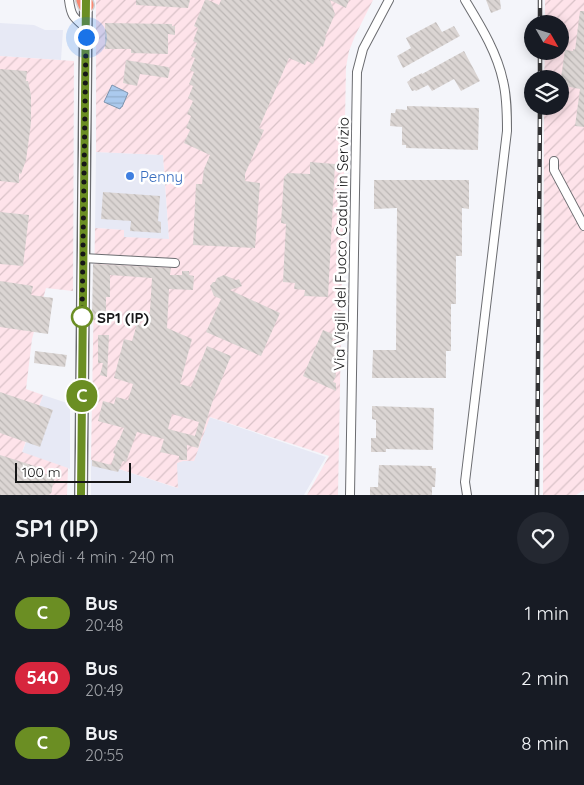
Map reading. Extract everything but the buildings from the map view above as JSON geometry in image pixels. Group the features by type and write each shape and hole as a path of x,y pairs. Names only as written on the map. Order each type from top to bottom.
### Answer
{"street":[{"path":"69,0 74,18 86,28"},
{"name":"Via Vigili del Fuoco Caduti in Servizio","path":"350,495 357,72 363,49 389,0"},
{"path":"465,0 492,50 503,80 507,131 465,482 467,495"},
{"path":"81,495 85,2"},
{"path":"554,161 554,170 584,226"},
{"path":"83,258 175,263"}],"shaded area":[{"path":"96,0 373,0 355,36 349,51 346,67 338,495 307,495 329,456 210,417 194,461 177,463 178,488 91,460 95,228 124,230 124,237 169,239 163,155 96,152"},
{"path":"545,0 584,0 584,490 576,495 543,495 544,115 569,115 569,70 544,70 545,60 569,60 569,15 545,15"},
{"path":"0,23 34,25 45,30 63,30 61,60 0,56"},
{"path":"0,56 74,61 73,291 46,288 32,339 26,389 43,395 22,452 68,468 67,495 0,495"},
{"name":"Penny","path":"96,152 163,155 169,240 124,237 123,230 95,228"},
{"path":"43,395 70,404 70,469 22,453"},
{"path":"209,417 326,457 304,495 91,495 91,460 177,488 176,463 194,460"}],"water":[{"path":"112,85 128,93 120,109 104,102"}],"railway":[{"path":"540,0 540,15"},
{"path":"540,60 540,70"},
{"path":"537,495 540,115"}],"bus line":[{"name":"C","path":"81,495 86,0"}],"place":[{"name":"Penny","path":"130,176"},
{"name":"SP1 (IP)","path":"82,317"}],"route":[{"path":"82,317 86,37"}]}
